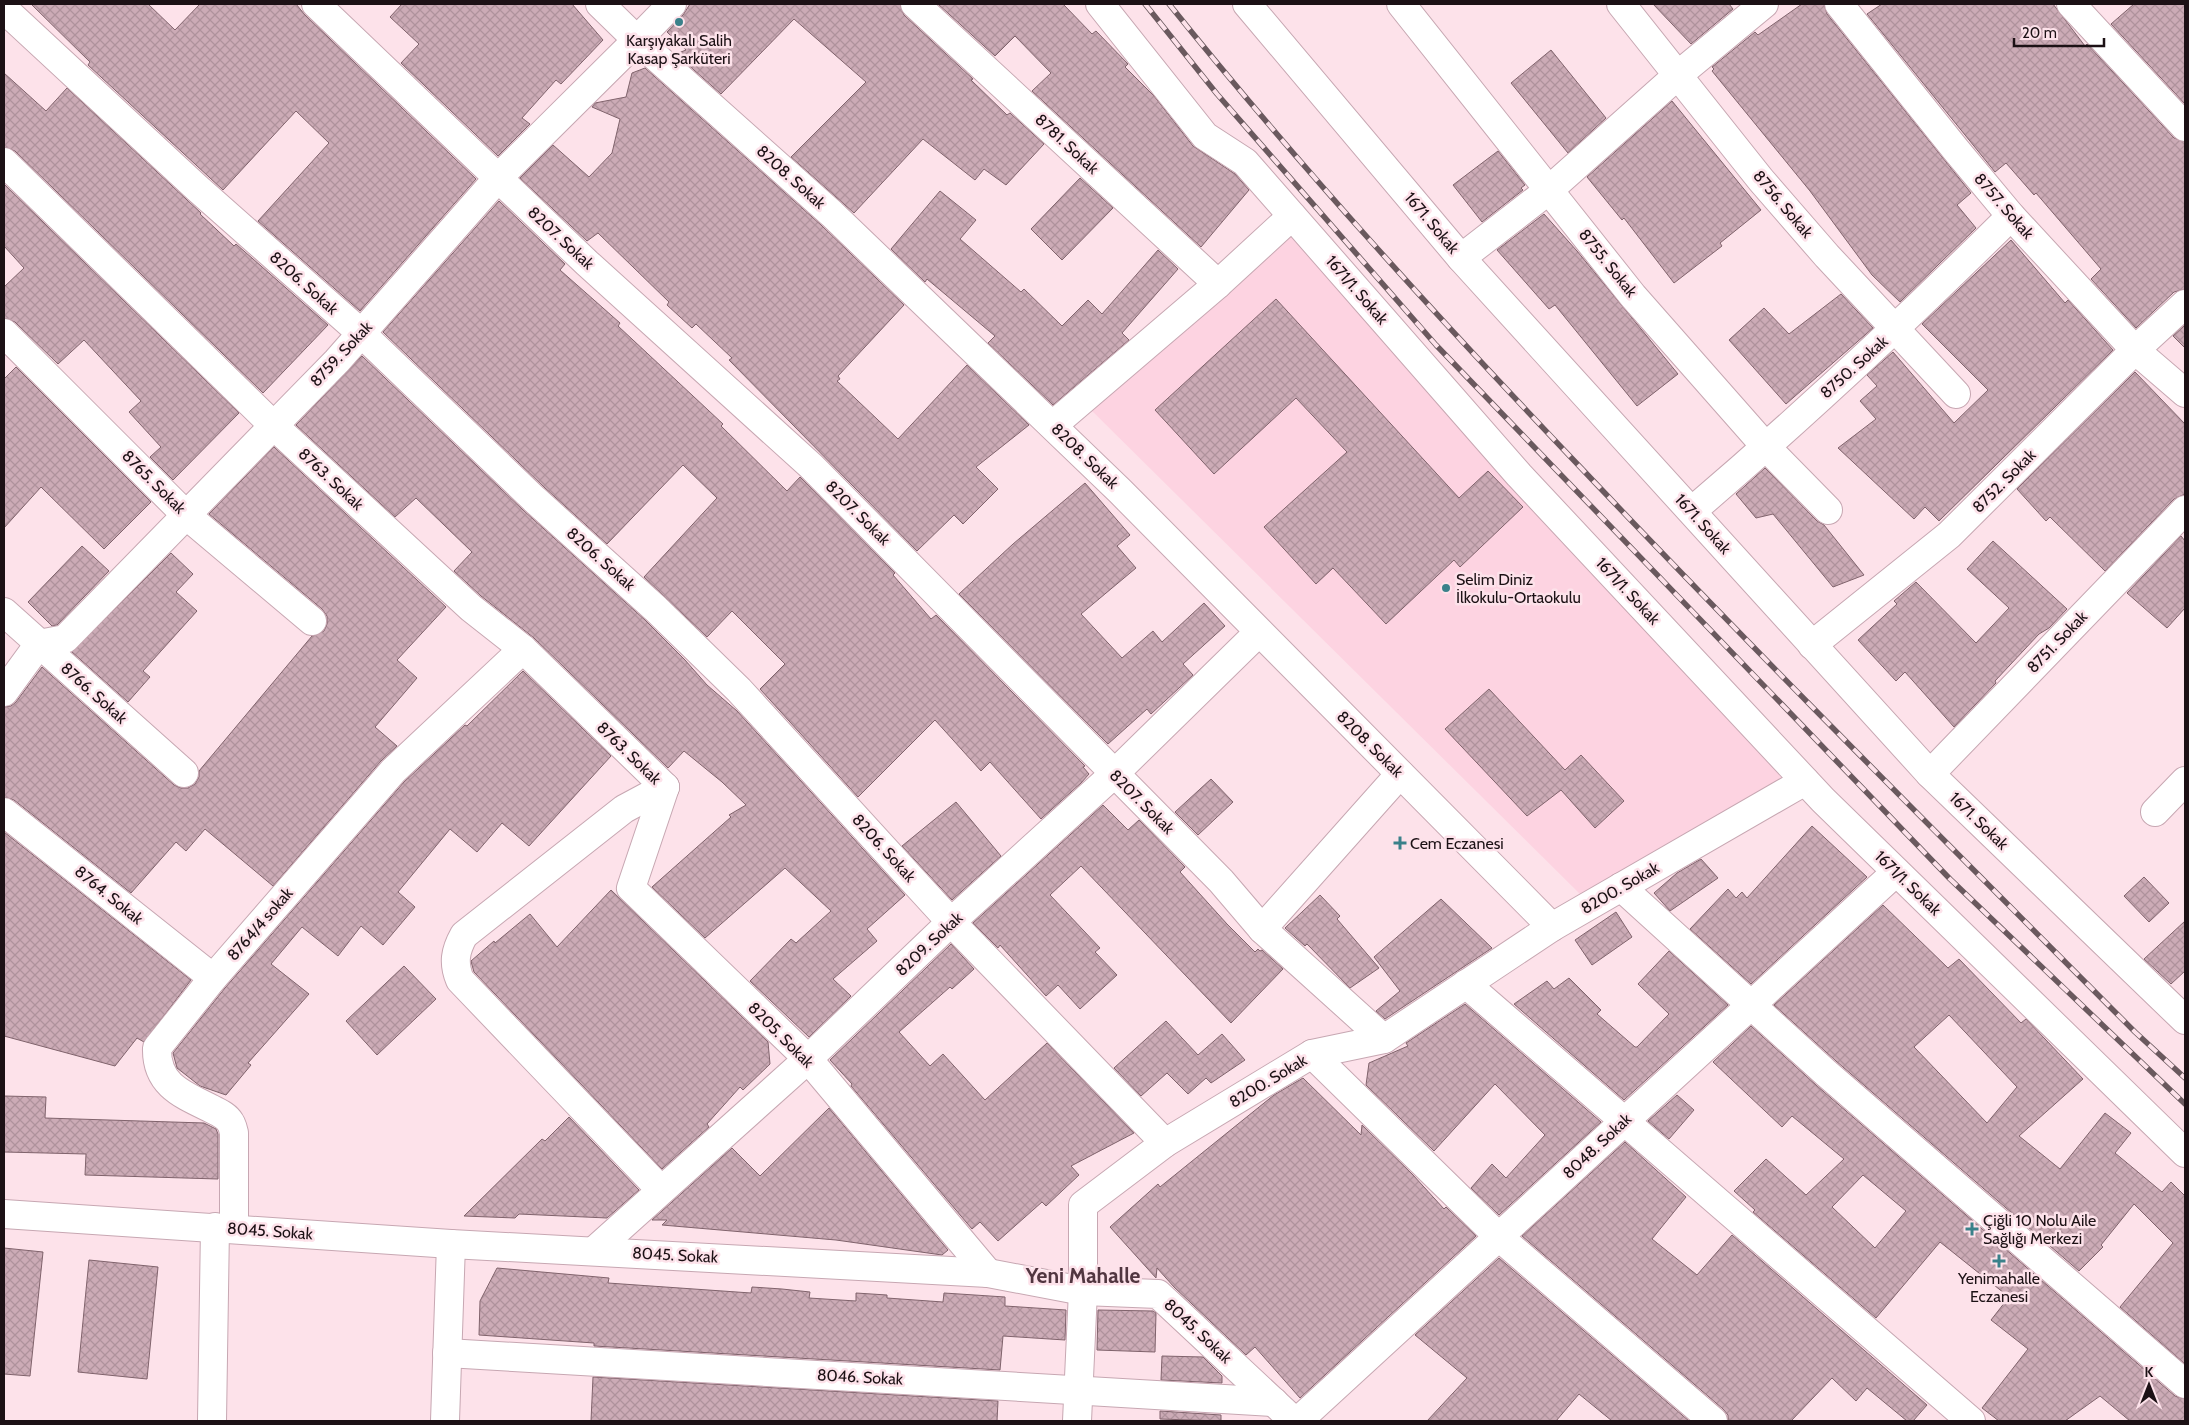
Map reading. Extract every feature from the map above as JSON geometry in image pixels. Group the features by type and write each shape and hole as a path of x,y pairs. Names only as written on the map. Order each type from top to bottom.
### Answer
{"street":[{"name":"8207. Sokak","path":"316,4 587,263 811,466 1010,665 1114,774 1221,881 1262,929 1384,1039"},
{"name":"8208. Sokak","path":"600,4 832,214 1053,425 1120,490 1552,927"},
{"name":"8759. Sokak","path":"40,644 65,639 336,361 498,178 672,4"},
{"name":"8781. Sokak","path":"915,4 1218,284"},
{"name":"1671/1. Sokak","path":"1100,4 1205,136 1245,162 1519,475 1805,781 2185,1153"},
{"name":"1671. Sokak","path":"1247,4 1462,258 1930,774 2185,1020"},
{"name":"8755. Sokak","path":"1401,4 1633,296 1766,447 1828,510"},
{"name":"8756. Sokak","path":"1622,4 1761,180 1826,256 1956,394"},
{"path":"1462,258 1549,190 1678,75 1764,4"},
{"name":"8757. Sokak","path":"1839,4 2011,216 2135,350 2185,392"},
{"path":"2071,4 2185,126"},
{"name":"8206. Sokak","path":"4,9 197,188 361,333 534,499 656,609 739,690 951,922 1165,1143"},
{"name":"8763. Sokak","path":"4,162 273,425 471,608 523,649 665,788"},
{"path":"1053,425 1218,284 1292,216"},
{"name":"8750. Sokak","path":"1692,512 1766,447 1894,329 2011,216"},
{"name":"8752. Sokak","path":"1812,645 1949,535 2135,350 2185,304"},
{"name":"8765. Sokak","path":"4,333 186,515 312,621"},
{"name":"8751. Sokak","path":"1930,774 2185,510"},
{"name":"8766. Sokak","path":"4,612 184,773"},
{"name":"8209. Sokak","path":"594,1250 808,1059 951,922 1114,774 1259,632"},
{"path":"4,692 40,644"},
{"name":"8764/4 sokak","path":"224,1228 234,1133 231,1122 221,1114 189,1098 163,1078 157,1061 158,1048 213,978 393,771 523,649"},
{"path":"1262,929 1400,774"},
{"name":"8200. Sokak","path":"1077,1421 1083,1291 1083,1205 1165,1143 1312,1054 1384,1039 1552,927 1805,781"},
{"path":"2155,812 2185,781"},
{"path":"661,1190 460,980 456,970 455,959 458,946 464,935 624,809 665,788"},
{"name":"8205. Sokak","path":"665,788 631,888 808,1059 988,1273"},
{"name":"8764. Sokak","path":"4,812 213,978"},
{"name":"8048. Sokak","path":"1298,1421 1896,872"},
{"path":"1621,888 1826,1074 2185,1384"},
{"path":"1466,984 1971,1421"},
{"path":"1312,1054 1499,1237 1713,1421"},
{"name":"8045. Sokak","path":"4,1214 451,1244 594,1250 988,1273 1083,1291 1158,1294 1294,1421"},
{"path":"212,1421 224,1228"},
{"path":"445,1421 451,1244"},
{"name":"8046. Sokak","path":"447,1353 1274,1402"}],"shaded area":[{"name":"Selim Diniz İlkokulu-Ortaokulu","path":"1294,231 1789,774 1583,897 1084,403"}],"building":[{"path":"31,4 148,4 175,30 200,4 296,4 305,15 476,179 360,311 258,221 329,143 296,111 223,190 88,65 90,62"},
{"path":"402,4 572,4 603,40 561,84 556,80 522,118 530,124 498,156 401,63 419,44 390,17"},
{"path":"690,4 900,4 904,15 973,79 971,80 1007,115 1010,113 1044,144 1006,185 984,169 975,180 923,139 854,213 791,157 866,82 794,19 721,94 676,54 686,50 667,32 683,15"},
{"path":"938,4 1063,4 1092,34 1096,31 1128,64 1125,67 1154,96 1193,146 1235,174 1249,190 1201,247 1032,91 1051,73 1015,36 995,56"},
{"path":"1653,4 1729,4 1733,9 1691,44"},
{"path":"1802,4 1824,4 1827,14 1971,193 1957,205 1976,228 1900,302 1872,275 1810,191 1712,71 1714,69 1712,67 1755,32 1758,35"},
{"path":"1882,4 2053,4 2085,46 2087,44 2174,138 2185,142 2185,289 2174,292 2136,328 2091,279 2101,269 2036,193 2034,195 2006,163 1995,172 1867,14"},
{"path":"2134,4 2185,4 2185,104 2111,24"},
{"path":"1551,50 1606,118 1568,153 1511,83"},
{"path":"645,68 821,225 904,305 838,376 840,379 837,381 898,439 967,365 1029,425 976,467 998,489 963,524 954,515 917,551 729,360 732,358 696,324 692,328 667,305 669,302 598,233 587,241 520,178 553,145 589,177 612,153 620,119 592,107 595,103 626,97 632,73"},
{"path":"4,73 46,111 67,88 234,246 236,244 328,325 263,393 15,151 4,147"},
{"path":"1672,101 1761,210 1720,243 1722,246 1674,283 1624,218 1622,220 1587,177"},
{"path":"1498,151 1525,185 1521,188 1523,190 1482,222 1453,185"},
{"path":"1080,178 1113,208 1062,260 1031,229"},
{"path":"4,184 239,413 173,480 150,457 161,447 129,412 141,401 84,340 58,364 15,322 4,318 4,287 24,268 4,246"},
{"path":"940,191 976,220 960,239 1021,292 1024,289 1062,326 1088,300 1102,314 1158,250 1178,269 1122,333 1129,340 1053,405 988,343 995,336 927,279 925,282 891,249"},
{"path":"499,201 565,264 560,270 620,323 618,326 723,424 721,426 787,491 800,477 895,573 893,575 931,619 936,615 1085,766 1083,767 1089,774 1081,783 1041,819 990,762 981,771 935,720 858,797 760,689 785,664 732,611 707,637 644,577 717,498 683,465 607,544 545,488 383,332"},
{"path":"1544,214 1577,251 1678,374 1637,406 1555,305 1549,309 1497,250"},
{"path":"2011,240 2065,303 2068,300 2113,350 1939,521 1925,507 1914,519 1838,448 1876,419 1860,401 1877,386 1867,375 1893,352 1954,423 1988,390 1922,324"},
{"path":"1841,294 1873,328 1786,404 1729,340 1764,308 1789,334"},
{"path":"1276,299 1459,498 1488,471 1523,507 1460,567 1454,560 1386,624 1333,568 1316,584 1264,527 1347,452 1296,398 1214,474 1155,410"},
{"path":"2185,325 2185,348 2173,336"},
{"path":"362,356 523,510 645,620 707,685 737,711 905,895 867,929 877,941 833,979 851,996 809,1037 750,981 791,939 796,943 831,911 785,868 705,938 652,887 731,817 729,815 746,805 722,782 684,751 668,768 534,638 481,596 454,571 472,552 416,498 395,517 296,425"},
{"path":"16,367 151,502 104,549 41,487 4,528 4,379"},
{"path":"2135,372 2185,424 2185,494 2174,499 2105,571 2050,517 2046,521 2017,489"},
{"path":"274,447 446,607 397,660 417,678 375,727 397,746 381,761 273,886 205,829 186,851 176,842 131,893 14,800 4,797 4,707 11,706 16,702 42,667 174,785 188,788 195,784 199,777 199,771 312,636 324,631 327,624 327,616 322,609 209,514"},
{"path":"1765,468 1817,521 1824,525 1864,575 1833,587 1773,514 1756,518 1736,494"},
{"path":"1085,483 1130,535 1117,546 1136,568 1081,614 1122,658 1153,631 1162,642 1204,603 1225,626 1183,664 1193,675 1151,714 1147,709 1108,744 959,594 1013,544"},
{"path":"2181,536 2185,541 2185,608 2167,628 2127,593"},
{"path":"1993,541 2067,609 2049,628 2039,634 1954,727 1905,672 1896,681 1858,640 1897,604 1894,601 1916,582 1976,643 2009,608 1967,569"},
{"path":"82,546 109,571 57,625 52,626 28,602"},
{"path":"171,553 193,574 176,592 197,611 143,671 150,677 128,702 72,652"},
{"path":"523,671 611,756 529,846 502,823 477,852 450,829 398,892 415,907 383,945 361,926 338,956 302,927 271,964 309,994 248,1063 251,1065 226,1095 200,1086 177,1068 173,1053 225,988 404,782 465,725 467,726"},
{"path":"1489,689 1565,770 1581,755 1624,801 1595,828 1561,790 1527,816 1445,729"},
{"path":"1211,779 1233,802 1198,835 1175,812"},
{"path":"956,802 1001,856 952,900 902,846"},
{"path":"1103,805 1128,830 1139,820 1185,867 1180,872 1227,924 1255,952 1258,949 1262,950 1283,969 1231,1023 1081,866 1050,895 1100,948 1095,952 1117,975 1080,1009 1058,985 1046,996 1000,945 998,948 973,923"},
{"path":"1812,826 1867,877 1751,984 1690,929 1728,889 1736,898 1742,892 1747,898"},
{"path":"4,832 191,980 144,1042 137,1038 115,1066 4,1036"},
{"path":"1701,859 1718,878 1670,911 1654,893 1677,873"},
{"path":"2144,877 2169,903 2149,922 2124,896"},
{"path":"611,890 768,1042 770,1064 743,1090 740,1087 707,1124 709,1127 662,1169 474,972 471,961 530,914 557,947"},
{"path":"1320,895 1340,916 1337,919 1379,968 1350,988 1307,944 1305,946 1285,928"},
{"path":"1441,899 1492,948 1385,1019 1376,1011 1400,991 1374,957"},
{"path":"1883,905 1948,968 1959,959 2021,1023 2026,1019 2083,1079 2019,1136 2060,1169 2105,1113 2131,1133 2115,1153 2162,1192 2171,1182 2185,1196 2185,1364 2120,1307 2173,1243 2134,1204 2101,1245 2103,1247 2079,1271 1774,1005","holes":["1949,1015 2017,1087 1987,1123 1914,1047"]},
{"path":"1616,912 1632,937 1592,965 1575,940"},
{"path":"2185,921 2185,971 2171,984 2144,959"},
{"path":"951,944 974,969 952,989 950,987 899,1032 930,1066 943,1054 985,1100 1047,1043 1134,1133 1071,1166 1079,1175 1046,1206 1042,1202 998,1241 980,1222 972,1229 830,1060"},
{"path":"1669,951 1728,1005 1624,1100 1514,1004 1547,981 1554,989 1569,978 1601,1010 1597,1014 1637,1047 1669,1014 1638,984"},
{"path":"404,966 436,999 377,1055 346,1021"},
{"path":"1465,1004 1601,1122 1499,1215 1471,1188 1492,1164 1506,1178 1545,1135 1495,1084 1434,1151 1366,1085 1369,1063 1408,1046 1406,1043"},
{"path":"1166,1021 1198,1055 1222,1034 1245,1060 1211,1083 1206,1078 1188,1094 1167,1073 1141,1096 1114,1068"},
{"path":"1751,1026 1816,1085 2175,1396 2185,1399 2185,1421 2130,1421 2100,1396 2065,1421 1999,1421 1982,1408 2028,1349 1991,1320 2009,1297 1940,1242 1876,1318 1753,1212 1755,1210 1734,1191 1766,1159 1806,1195 1844,1159 1792,1116 1782,1127 1713,1062","holes":["1863,1175 1906,1211 1875,1248 1832,1207"]},
{"path":"1303,1078 1361,1135 1362,1125 1413,1175 1444,1209 1446,1207 1476,1236 1300,1398 1255,1347 1246,1355 1174,1287 1157,1268 1156,1278 1110,1227 1158,1184 1160,1187 1274,1095"},
{"path":"1677,1095 1694,1110 1669,1139 1648,1121"},
{"path":"4,1096 46,1097 45,1118 204,1123 216,1129 218,1134 218,1179 85,1175 86,1154 4,1152"},
{"path":"829,1108 948,1250 942,1255 836,1240 662,1225 667,1220 652,1220 732,1148 760,1176"},
{"path":"569,1117 639,1190 607,1218 519,1214 515,1218 464,1216 542,1139 545,1141"},
{"path":"1625,1142 1686,1197 1652,1239 1697,1275 1732,1235 1927,1405 1913,1421 1907,1421 1867,1388 1856,1401 1832,1378 1791,1421 1728,1421 1728,1415 1723,1409 1522,1236"},
{"path":"4,1248 43,1252 30,1376 4,1374"},
{"path":"1499,1258 1689,1421 1612,1421 1579,1394 1556,1421 1427,1421 1467,1378 1415,1335"},
{"path":"89,1260 158,1267 147,1379 78,1372"},
{"path":"497,1268 609,1278 608,1283 751,1293 752,1287 782,1289 810,1292 809,1298 856,1301 856,1293 887,1295 887,1298 943,1302 944,1293 1005,1297 1005,1306 1066,1310 1065,1340 1003,1336 1000,1370 594,1346 594,1343 479,1335 480,1301"},
{"path":"1098,1310 1153,1311 1156,1313 1155,1352 1097,1350"},
{"path":"1162,1356 1203,1357 1222,1376 1222,1383 1161,1380"},
{"path":"593,1377 998,1401 997,1421 591,1421"},
{"path":"1160,1411 1221,1415 1221,1421 1160,1419"}],"railway":[{"path":"1145,4 1217,94 1436,345 1950,879 2185,1104"},
{"path":"1169,4 1319,183 1529,414 1858,753 2135,1032 2185,1078"}],"place":[{"name":"Karşıyakalı Salih Kasap Şarküteri","path":"679,22"},
{"name":"Selim Diniz İlkokulu-Ortaokulu","path":"1446,588"},
{"name":"Cem Eczanesi","path":"1400,843"},
{"name":"Çiğli 10 Nolu Aile Sağlığı Merkezi","path":"1972,1229"},
{"name":"Yenimahalle Eczanesi","path":"1999,1261"}],"district":[{"name":"Yeni Mahalle","path":"1083,1275"}]}
